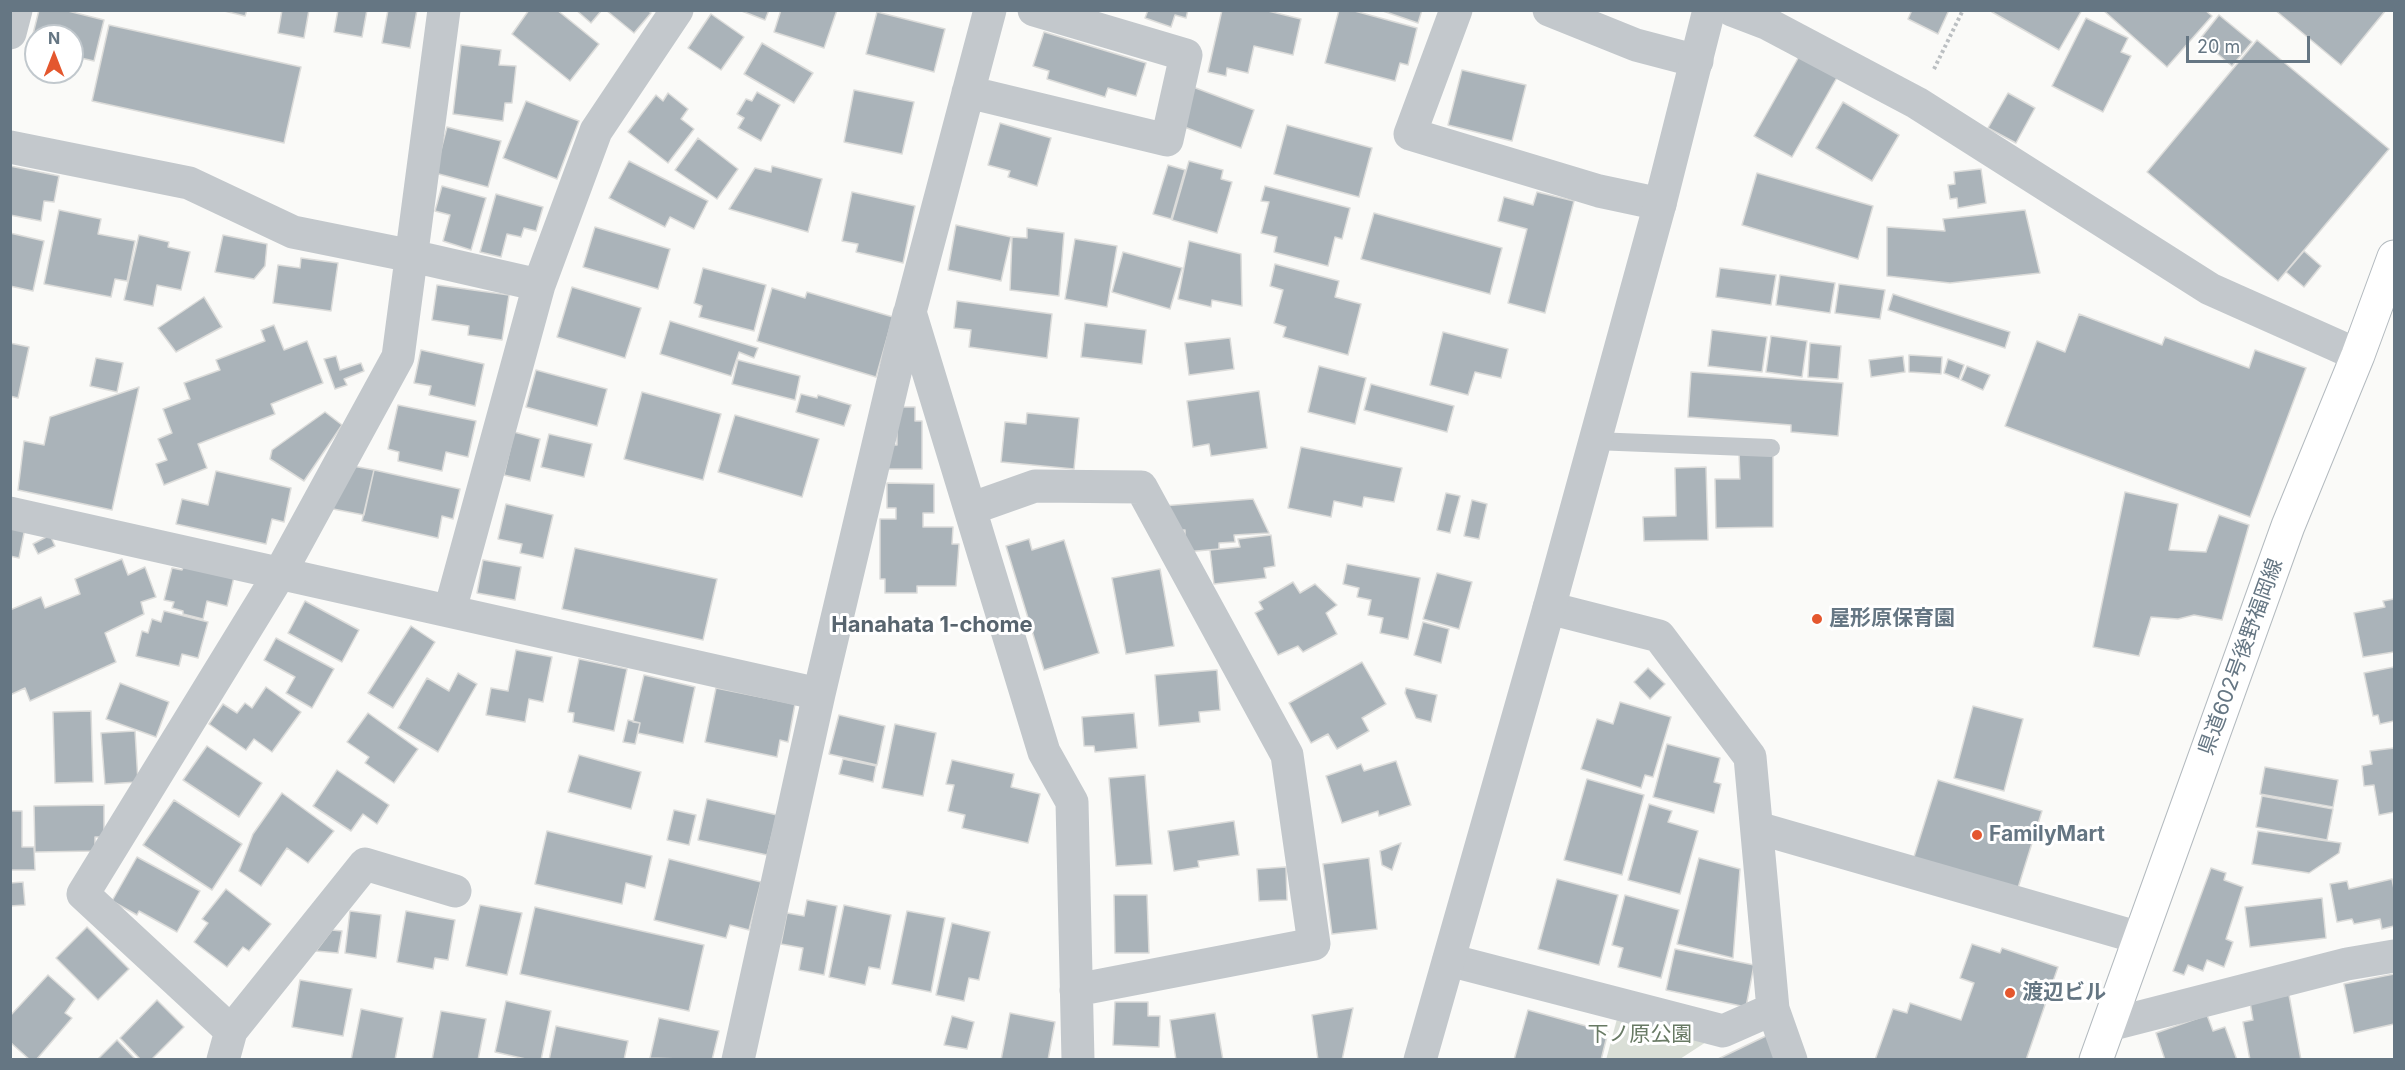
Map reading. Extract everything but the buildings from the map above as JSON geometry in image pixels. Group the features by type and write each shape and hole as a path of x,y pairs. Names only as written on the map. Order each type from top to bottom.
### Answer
{"main road":[{"name":"県道602号後野福岡線","path":"2096,1059 2288,526 2358,355 2394,257"}],"street":[{"path":"10,33 16,10"},
{"path":"444,10 398,357 280,573 83,894 227,1045 365,864 455,891"},
{"path":"450,610 539,285 596,131 677,10"},
{"path":"738,1059 819,694 910,312 990,10"},
{"path":"968,92 1167,140 1186,55 1034,10"},
{"path":"1456,10 1410,134 1599,191 1660,204"},
{"path":"1548,10 1636,45 1697,61"},
{"path":"1420,1059 1549,608 1660,204 1709,10"},
{"path":"1732,10 1767,23 1917,103 2210,289 2358,355"},
{"path":"10,147 189,183 292,232 539,285"},
{"path":"910,312 1044,752 1072,802 1078,1059"},
{"path":"970,509 1035,486 1141,487 1287,755 1314,944 1076,990"},
{"path":"10,513 819,694"},
{"path":"1549,608 1659,636 1750,757 1773,1009 1791,1059"},
{"path":"1758,828 2140,938"},
{"path":"2109,1025 2347,964 2394,956"},
{"path":"1449,960 1723,1031 1773,1009"}],"lane":[{"path":"1594,441 1771,448"}],"path":[{"path":"1917,103 1963,10"}],"green space":[{"name":"下ノ原公園","path":"1621,1004 1723,1031 1680,1059 1606,1060"}],"place":[{"name":"屋形原保育園","path":"1817,619"},
{"name":"FamilyMart","path":"1977,835"},
{"name":"渡辺ビル","path":"2010,993"}],"district":[{"name":"Hanahata 1-chome","path":"932,625"}]}
